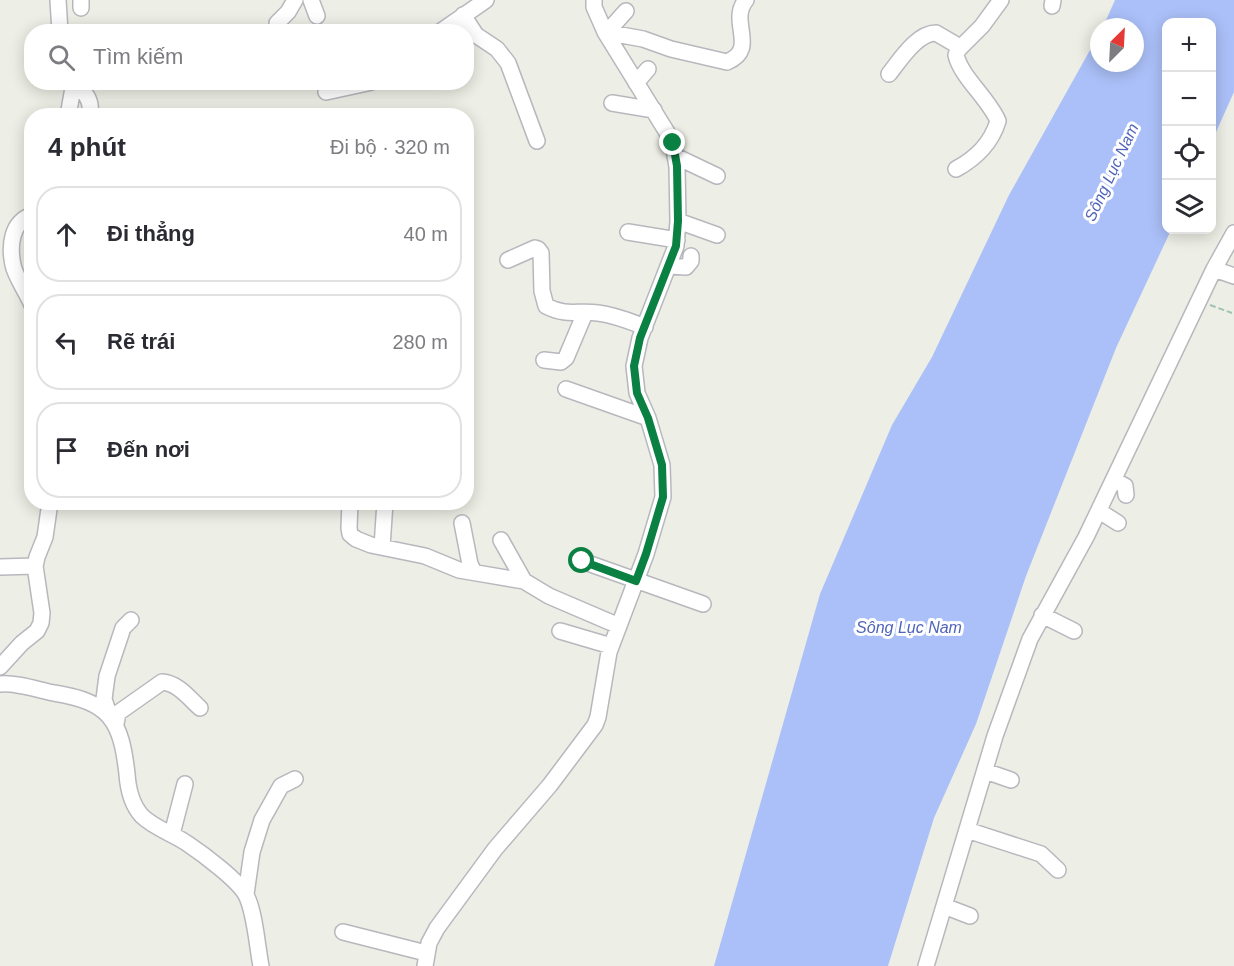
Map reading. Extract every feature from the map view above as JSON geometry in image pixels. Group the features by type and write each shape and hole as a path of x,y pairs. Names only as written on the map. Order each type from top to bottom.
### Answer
{"street":[{"path":"58,0 60,24"},
{"path":"277,23 288,12 295,0"},
{"path":"311,0 317,16"},
{"path":"451,24 486,0"},
{"path":"343,932 426,960 437,928 495,849 550,785 595,725 611,646 646,554 663,497 662,465 648,418 637,393 634,366 640,338 670,266 676,240 678,221 675,156 673,143 606,31 594,7 594,0"},
{"path":"606,31 727,62 742,48 739,14 746,0"},
{"path":"956,169 972,160 989,141 998,121 993,110 957,60 956,55 960,47 981,26 1001,0"},
{"path":"606,31 626,11"},
{"path":"463,15 469,24"},
{"path":"474,31 496,49 508,63 537,141"},
{"path":"889,74 912,45 932,32 960,47"},
{"path":"636,83 648,69"},
{"path":"69,108 73,90"},
{"path":"82,90 92,105 91,108"},
{"path":"326,92 338,90"},
{"path":"612,103 654,110"},
{"path":"675,156 717,176"},
{"path":"24,220 6,235 13,267 24,289"},
{"path":"678,221 717,235"},
{"path":"628,232 676,240"},
{"path":"926,966 1018,670 1042,615 1066,576 1099,511 1214,269 1232,243"},
{"path":"508,260 535,248 538,249 541,253 542,291 546,306 556,311 572,314 614,315 645,327"},
{"path":"670,266 686,267 691,261 691,256"},
{"path":"1214,269 1234,276"},
{"path":"544,360 561,362 566,358 585,313"},
{"path":"566,389 648,418"},
{"path":"1114,480 1125,486 1125,495"},
{"path":"0,667 22,643 37,631 41,623 42,614 35,566 45,537 49,510"},
{"path":"350,510 350,534 356,539 425,556 459,570 524,581 549,596 619,626"},
{"path":"382,547 384,510"},
{"path":"1099,511 1118,523"},
{"path":"462,523 474,573"},
{"path":"501,540 524,581"},
{"path":"582,561 703,604"},
{"path":"0,567 35,566"},
{"path":"1042,615 1074,631"},
{"path":"131,620 123,628 106,676 104,699 124,754 128,790 133,803 148,821 172,834 209,860 246,894"},
{"path":"560,631 611,646"},
{"path":"1,682 64,694 103,710 113,720"},
{"path":"113,720 162,682 168,682 181,690 200,708"},
{"path":"985,771 1011,780"},
{"path":"261,966 254,920 246,894 252,852 262,820 281,786 295,779"},
{"path":"172,834 185,784"},
{"path":"967,830 1041,854 1058,870"},
{"path":"944,906 970,916"}],"path":[{"path":"1199,301 1232,313"}],"water":[{"name":"Sông Lục Nam","path":"1115,0 1234,0 1234,92 1216,132 1216,18 1162,18 1162,234 1169,234 1116,348 1026,576 976,724 934,818 888,966 714,966 820,594 892,425 932,357 1009,195 1090,50 1090,72 1144,72 1144,18 1107,18"}],"route":[{"path":"582,561 636,581 661,507 664,483 662,465 648,418 637,393 634,366 640,338 676,246 677,166 673,143"}]}
